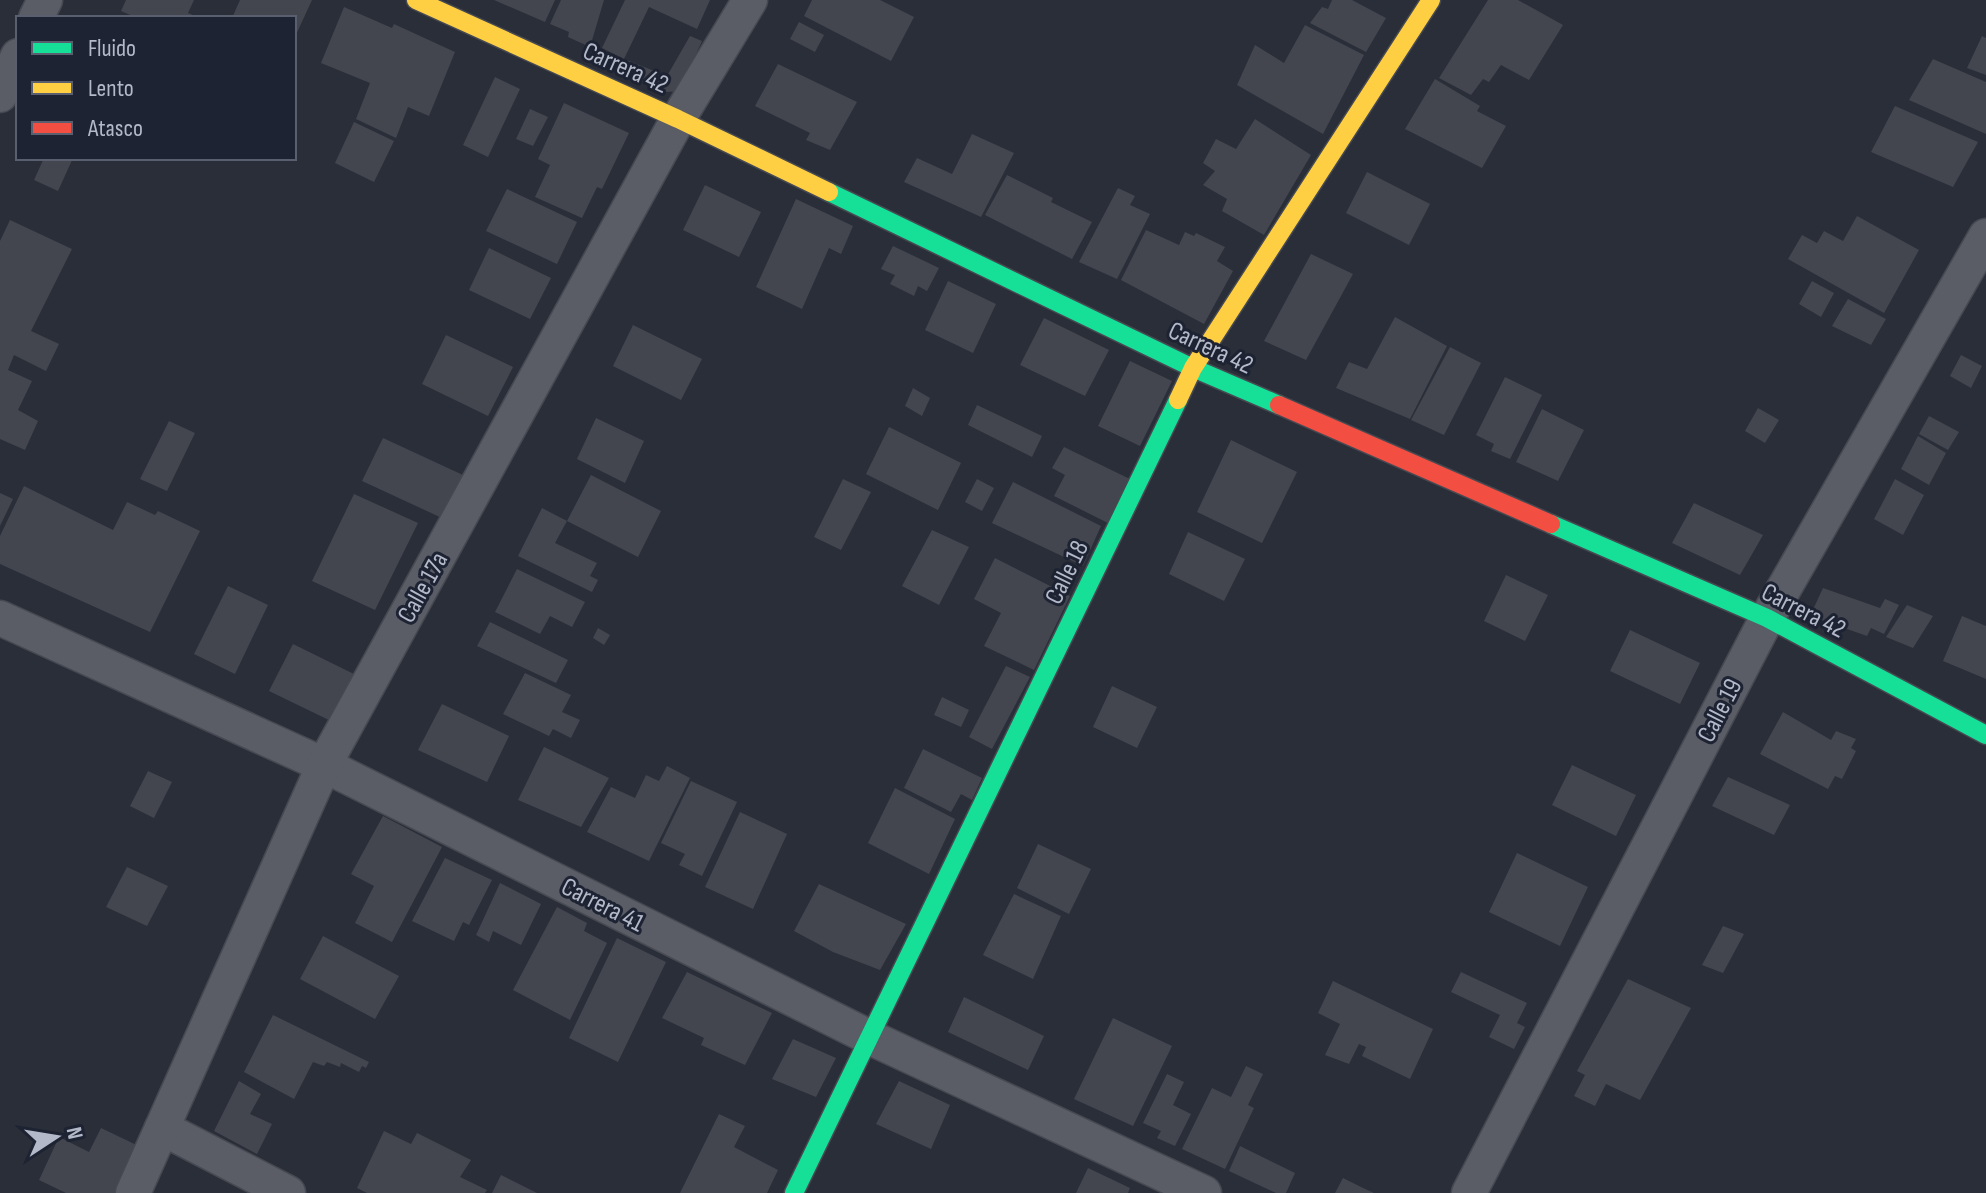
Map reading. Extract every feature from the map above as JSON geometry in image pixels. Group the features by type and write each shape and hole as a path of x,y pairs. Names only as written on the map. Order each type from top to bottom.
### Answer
{"street":[{"name":"Carrera 42","path":"416,0 678,119 1193,368 1767,618 1986,735"},
{"name":"Calle 17a","path":"133,1193 324,765 678,119 750,0"},
{"name":"Calle 18","path":"794,1193 1193,368 1431,0"},
{"path":"0,95 16,60"},
{"name":"Calle 19","path":"1469,1193 1767,618 1986,236"},
{"name":"Carrera 41","path":"0,618 324,765 869,1037 1204,1193"},
{"path":"162,1128 288,1193"}],"building":[{"path":"126,0 194,0 188,13 195,16 132,16 121,11"},
{"path":"240,0 312,0 296,35 296,16 233,16"},
{"path":"494,0 555,0 545,22"},
{"path":"561,0 604,0 590,47 568,37 569,32 550,24"},
{"path":"625,0 710,0 697,29 649,7 624,59 602,48"},
{"path":"812,0 880,0 914,17 891,61 804,16"},
{"path":"1332,0 1352,0 1386,18 1366,52 1310,23 1322,7 1328,9"},
{"path":"1488,0 1518,0 1563,25 1529,80 1501,65 1489,82 1483,79 1471,95 1439,78"},
{"path":"344,7 392,28 394,24 455,52 429,116 408,107 396,138 356,119 370,83 321,63"},
{"path":"799,22 824,35 815,52 790,39"},
{"path":"1305,25 1364,55 1323,134 1237,85 1255,45 1284,63"},
{"path":"690,36 702,41 679,91 667,92 620,73 624,59 667,76"},
{"path":"1982,36 1986,38 1986,75 1967,68"},
{"path":"1933,59 1986,82 1986,134 1909,100"},
{"path":"778,64 857,102 830,150 806,140 810,133 755,106"},
{"path":"495,77 520,89 488,157 463,145"},
{"path":"1435,79 1480,106 1477,111 1506,126 1482,168 1405,129"},
{"path":"564,103 629,133 602,189 597,187 582,218 535,197 550,165 538,159"},
{"path":"1895,106 1978,142 1953,187 1871,152"},
{"path":"530,109 548,117 533,146 516,139"},
{"path":"1255,119 1311,155 1264,235 1222,211 1227,199 1203,185 1215,171 1203,163 1216,139 1236,149"},
{"path":"354,122 394,141 374,182 335,163"},
{"path":"972,134 1014,153 981,217 904,182 917,158 952,174"},
{"path":"43,160 72,160 58,191 34,180"},
{"path":"1367,172 1430,204 1409,245 1346,213"},
{"path":"1007,175 1092,222 1072,259 985,215"},
{"path":"705,185 761,212 739,257 683,230"},
{"path":"1118,188 1135,196 1130,205 1150,214 1117,279 1079,262"},
{"path":"507,189 577,222 557,264 486,231"},
{"path":"796,199 853,226 841,254 829,248 802,309 756,287"},
{"path":"1857,216 1919,250 1884,313 1788,259 1802,235 1817,243 1824,231 1843,241"},
{"path":"10,220 72,249 31,331 59,344 46,371 14,355 8,370 32,381 18,410 38,421 25,450 0,439 0,241"},
{"path":"1146,230 1179,245 1185,232 1194,236 1196,233 1225,247 1217,261 1233,271 1204,324 1121,280"},
{"path":"893,246 939,268 927,291 918,286 914,296 890,284 895,275 881,269"},
{"path":"489,248 551,278 530,319 469,290"},
{"path":"1311,254 1353,274 1306,360 1264,341"},
{"path":"948,281 996,304 973,353 925,330"},
{"path":"1812,281 1834,293 1821,317 1799,304"},
{"path":"1848,299 1886,319 1871,345 1832,326"},
{"path":"1395,317 1447,346 1410,419 1336,388 1349,362 1367,369"},
{"path":"1044,318 1109,350 1085,396 1020,365"},
{"path":"633,325 702,359 681,400 613,366"},
{"path":"446,335 513,367 488,416 422,384"},
{"path":"1450,347 1481,363 1444,435 1411,420"},
{"path":"1961,355 1982,366 1971,388 1950,376"},
{"path":"1130,361 1172,381 1140,446 1098,426"},
{"path":"1505,377 1542,395 1510,459 1491,451 1494,444 1476,435"},
{"path":"913,388 930,398 922,416 905,406"},
{"path":"977,405 1042,436 1032,457 968,425"},
{"path":"1758,408 1779,420 1765,443 1745,431"},
{"path":"1542,409 1584,430 1558,481 1516,462"},
{"path":"1929,416 1959,432 1948,450 1919,434"},
{"path":"596,418 644,441 625,483 577,459"},
{"path":"169,421 195,433 167,491 140,479"},
{"path":"889,427 961,463 938,510 866,474"},
{"path":"1918,436 1946,453 1929,485 1901,469"},
{"path":"383,438 463,475 442,518 362,481"},
{"path":"1231,440 1297,472 1262,543 1197,512"},
{"path":"1064,447 1132,480 1110,524 1054,496 1065,475 1052,468"},
{"path":"591,475 661,511 638,557 567,521"},
{"path":"843,479 871,492 841,550 814,537"},
{"path":"977,479 994,488 982,511 965,502"},
{"path":"1895,479 1924,495 1903,535 1874,519"},
{"path":"1013,482 1101,526 1083,566 992,523"},
{"path":"24,486 113,530 127,502 155,515 158,511 200,531 150,632 0,564 0,536"},
{"path":"0,493 13,499 0,526"},
{"path":"354,494 418,523 375,610 312,581"},
{"path":"1694,503 1763,535 1740,575 1672,543"},
{"path":"542,508 567,521 555,543 597,563 590,576 598,580 592,592 518,556"},
{"path":"932,530 969,547 939,605 902,586"},
{"path":"1188,532 1245,559 1224,601 1169,574"},
{"path":"995,558 1070,596 1034,670 984,646 1001,613 974,599"},
{"path":"517,569 585,602 572,627 550,616 540,634 495,612"},
{"path":"1506,575 1548,595 1525,641 1484,621"},
{"path":"228,586 268,605 235,674 194,654"},
{"path":"1823,588 1880,608 1885,599 1899,605 1884,634 1871,628 1867,636 1810,616"},
{"path":"1907,605 1933,616 1913,648 1886,637"},
{"path":"1962,616 1986,626 1986,679 1943,661"},
{"path":"490,622 568,660 556,683 477,646"},
{"path":"598,628 610,635 604,645 593,638"},
{"path":"1630,630 1700,663 1680,704 1610,671"},
{"path":"293,644 358,676 335,723 269,691"},
{"path":"1006,666 1030,677 992,749 969,737"},
{"path":"525,673 571,695 562,712 580,720 571,738 553,729 549,736 503,714"},
{"path":"1112,686 1157,707 1137,748 1093,727"},
{"path":"942,697 969,710 961,727 934,715"},
{"path":"442,704 509,736 487,782 418,750"},
{"path":"1783,712 1831,740 1836,731 1856,739 1851,748 1856,751 1842,779 1835,776 1828,789 1760,754"},
{"path":"544,747 609,778 581,827 518,800"},
{"path":"923,749 982,778 972,800 961,794 951,812 904,788"},
{"path":"1572,765 1636,795 1616,836 1552,805"},
{"path":"667,766 690,778 649,861 587,832 611,787 635,798 646,775 659,781"},
{"path":"148,771 172,782 154,818 130,806"},
{"path":"1728,777 1790,805 1774,835 1712,806"},
{"path":"691,781 737,802 702,876 679,865 685,854 661,843"},
{"path":"895,788 955,819 929,874 868,843"},
{"path":"740,812 787,834 753,909 705,887"},
{"path":"383,816 442,847 392,942 355,923 374,886 351,874"},
{"path":"1038,844 1091,869 1069,914 1017,888"},
{"path":"1517,853 1588,887 1560,946 1489,912"},
{"path":"445,858 492,880 469,925 463,922 454,941 412,921"},
{"path":"127,867 168,886 147,926 106,907"},
{"path":"500,883 541,904 521,945 493,931 489,942 476,935"},
{"path":"819,884 906,924 880,970 833,952 794,931"},
{"path":"1014,894 1061,916 1033,979 983,955"},
{"path":"557,907 587,923 584,931 607,943 570,1020 513,990"},
{"path":"1723,926 1744,934 1723,973 1702,965"},
{"path":"323,936 399,976 375,1019 300,979"},
{"path":"617,938 666,962 618,1062 569,1038"},
{"path":"687,972 772,1013 745,1065 701,1045 704,1038 662,1018"},
{"path":"1461,972 1527,1003 1517,1023 1525,1027 1514,1049 1489,1037 1500,1015 1451,992"},
{"path":"1628,979 1691,1008 1640,1100 1606,1084 1595,1106 1574,1096 1585,1075 1577,1071"},
{"path":"1333,981 1433,1029 1410,1079 1362,1056 1366,1047 1359,1044 1349,1064 1325,1055 1340,1024 1318,1013"},
{"path":"964,997 1044,1036 1028,1070 948,1032"},
{"path":"273,1015 369,1062 366,1068 362,1066 359,1072 341,1063 340,1067 327,1062 324,1066 313,1062 294,1099 244,1072"},
{"path":"1113,1018 1172,1046 1133,1126 1074,1099"},
{"path":"793,1039 836,1058 816,1097 772,1079"},
{"path":"1246,1066 1263,1074 1248,1105 1254,1108 1225,1169 1182,1149 1212,1088 1231,1097"},
{"path":"1167,1074 1184,1082 1173,1105 1191,1114 1175,1146 1157,1138 1161,1131 1143,1123"},
{"path":"239,1081 261,1094 250,1114 272,1124 257,1154 214,1131"},
{"path":"899,1081 950,1105 931,1149 876,1124"},
{"path":"719,1114 745,1126 734,1147 778,1170 767,1193 680,1193"},
{"path":"101,1128 147,1150 125,1193 66,1193 39,1180 59,1137 89,1152"},
{"path":"384,1131 411,1144 417,1133 471,1160 460,1177 487,1190 485,1193 367,1193 357,1188"},
{"path":"1240,1146 1295,1173 1286,1193 1276,1193 1229,1171"},
{"path":"1088,1168 1130,1188 1128,1193 1076,1193"},
{"path":"501,1175 537,1193 492,1193"},
{"path":"1343,1178 1361,1187 1374,1193 1335,1193"}],"traffic: fast":[{"path":"829,192 1193,368 1279,405"},
{"path":"794,1193 1178,400"},
{"path":"1551,524 1767,618 1986,735"}],"traffic: slow":[{"path":"416,0 678,119 829,192"},
{"path":"1178,400 1193,368 1431,0"}],"traffic: jam":[{"path":"1279,405 1551,524"}]}
